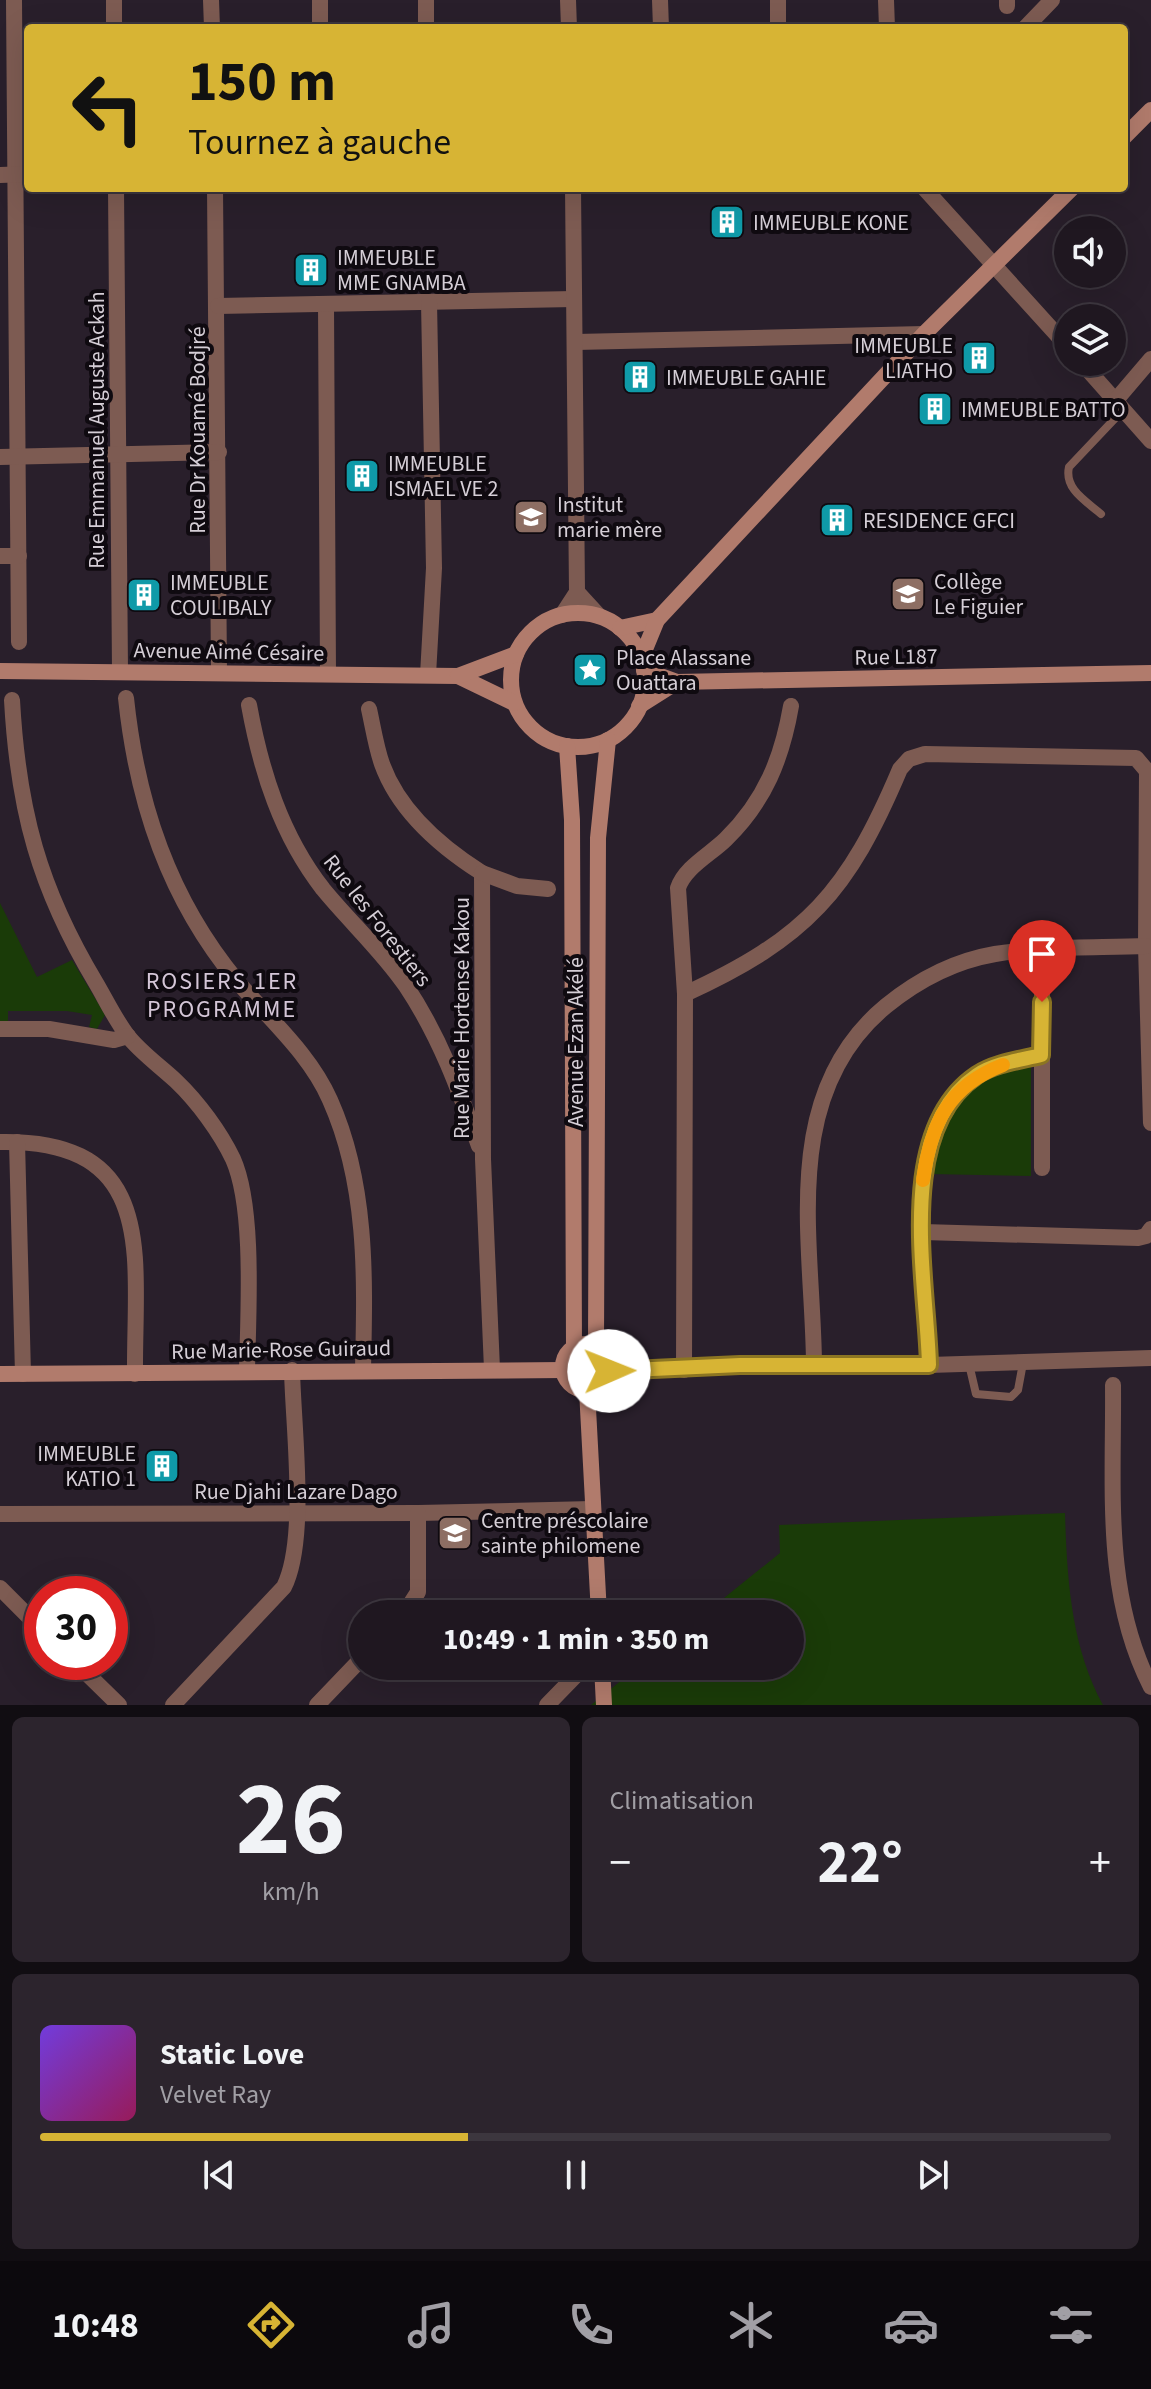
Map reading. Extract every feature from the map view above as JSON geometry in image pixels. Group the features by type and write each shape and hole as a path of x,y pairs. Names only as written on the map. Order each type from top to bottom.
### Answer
{"street":[{"path":"14,0 14,174 7,280 7,367 18,457 19,642"},
{"path":"114,0 114,24"},
{"path":"211,0 212,24"},
{"path":"320,0 320,24"},
{"path":"426,0 426,24"},
{"path":"568,0 569,24"},
{"path":"660,0 661,24"},
{"path":"778,0 778,24"},
{"path":"886,0 887,24"},
{"path":"1029,24 1052,0"},
{"path":"1128,133 1151,110"},
{"name":"Rue Emmanuel Auguste Ackah","path":"116,192 120,671"},
{"name":"Rue Dr Kouamé Bodjré","path":"215,192 219,673"},
{"path":"562,615 577,592 573,192"},
{"path":"928,192 1054,332"},
{"path":"639,706 643,664 657,620 924,334 1068,192"},
{"path":"218,306 574,299"},
{"path":"428,675 434,568 427,349 429,302"},
{"path":"326,304 328,674"},
{"path":"576,342 924,334"},
{"path":"1120,405 1151,359"},
{"path":"1094,376 1151,441"},
{"path":"0,457 219,452"},
{"path":"0,556 19,556"},
{"path":"577,592 599,616 620,628 643,664"},
{"path":"599,616 562,615 534,629 516,654 511,678 514,703 528,726 549,740 567,746 589,746 608,740 626,726 639,706 677,682"},
{"path":"620,628 657,620"},
{"name":"Avenue Aimé Césaire","path":"0,671 458,676 516,654"},
{"name":"Rue L187","path":"643,664 677,682 1151,673"},
{"name":"Avenue Aimé Césaire","path":"458,676 514,703"},
{"path":"126,698 140,787 181,899 208,944 306,1061 329,1098 343,1134 355,1173 362,1225 363,1369"},
{"path":"12,700 19,788 41,874 65,926 128,1036 201,1109 234,1161 243,1203 246,1246 247,1371"},
{"name":"Rue les Forestiers","path":"249,705 258,757 275,805 299,853 323,889 404,983 430,1024 454,1073 483,1159"},
{"path":"684,1370 685,994 677,895 680,881 750,813 770,781 784,748 791,706"},
{"name":"Rue Marie Hortense Kakou","path":"369,709 383,765 400,797 441,845 482,873 483,1159 492,1369"},
{"name":"Avenue Ezan Akélé","path":"596,1345 598,838 608,740"},
{"name":"Avenue Ezan Akélé","path":"567,746 572,820 574,1348"},
{"path":"685,994 769,951 824,902 863,851 900,769 909,759 925,754 1128,756 1141,759 1147,771 1146,946 1151,1123"},
{"path":"482,873 517,886 548,889"},
{"path":"814,1364 810,1153 815,1116 828,1077 867,1024 920,980 991,955 1042,949 1146,946"},
{"path":"1042,949 1042,1168"},
{"path":"0,1029 49,1029 114,1040 128,1036"},
{"path":"929,1365 923,1232 923,1181 927,1150 939,1119 956,1093 979,1074 1041,1055"},
{"path":"23,1374 8,1142 50,1144 72,1150 94,1162 115,1183 127,1208 133,1246 135,1374"},
{"path":"923,1232 1138,1238 1146,1236 1151,1229"},
{"path":"596,1345 605,1354 609,1371 599,1386 587,1390 574,1386 564,1370 568,1354 574,1348 596,1345"},
{"path":"609,1371 1151,1358"},
{"name":"Rue Marie-Rose Guiraud","path":"0,1374 363,1369 564,1370"},
{"path":"173,1705 284,1587 293,1569 296,1511 292,1370"},
{"path":"1113,1385 1115,1563 1123,1616 1136,1657 1151,1687"},
{"path":"587,1390 598,1600"},
{"name":"Rue Djahi Lazare Dago","path":"0,1514 418,1513 592,1509"},
{"path":"413,1600 418,1592 418,1513"},
{"path":"0,1588 24,1612"},
{"path":"317,1705 348,1673"},
{"path":"93,1680 119,1705"},
{"path":"547,1705 571,1680"},
{"path":"603,1680 604,1705"}],"lane":[{"path":"1101,514 1070,486 1067,475 1069,467 1120,405"},
{"path":"969,1364 976,1394 1011,1397 1018,1390 1023,1363"}],"green space":[{"path":"0,903 37,977 72,960 105,1015 97,1029 89,1027 92,1015 67,1011 8,1011 8,1028 0,1028"},
{"path":"1031,1066 1031,1176 930,1174 952,1117 973,1089 1008,1071"},
{"path":"1065,1513 1069,1587 1077,1636 1092,1683 1103,1705 591,1705 622,1680 804,1680 804,1600 721,1600 780,1553 779,1525"}],"slow traffic":[{"path":"923,1180 927,1150 939,1119 956,1093 979,1074 1003,1065"}],"place":[{"name":"IMMEUBLE KONE","path":"727,222"},
{"name":"IMMEUBLE MME GNAMBA","path":"311,270"},
{"name":"IMMEUBLE LIATHO","path":"979,358"},
{"name":"IMMEUBLE GAHIE","path":"640,377"},
{"name":"IMMEUBLE BATTO","path":"935,409"},
{"name":"IMMEUBLE ISMAEL VE 2","path":"362,476"},
{"name":"Institut marie mère","path":"531,517"},
{"name":"RESIDENCE GFCI","path":"837,520"},
{"name":"Collège Le Figuier","path":"908,594"},
{"name":"IMMEUBLE COULIBALY","path":"144,595"},
{"name":"Place Alassane Ouattara","path":"590,670"},
{"name":"IMMEUBLE KATIO 1","path":"162,1466"},
{"name":"Centre préscolaire sainte philomene","path":"455,1533"}],"district":[{"name":"ROSIERS 1ER PROGRAMME","path":"222,995"}],"route":[{"path":"609,1371 684,1370 740,1365 929,1365 923,1232 923,1181 927,1150 939,1119 956,1093 979,1074 1013,1061 1041,1055 1042,1002"}]}
